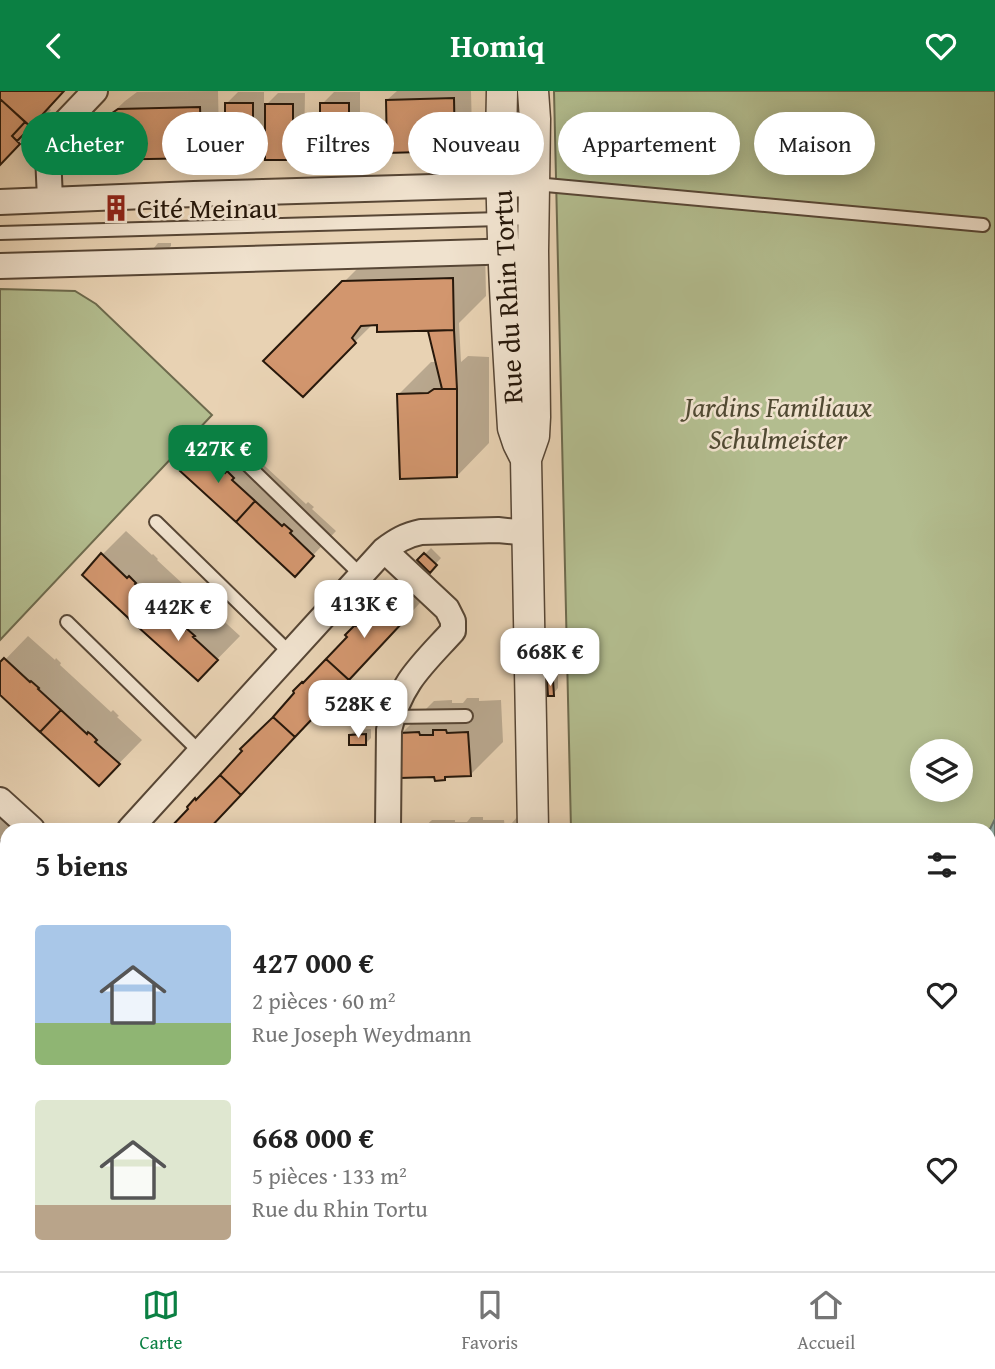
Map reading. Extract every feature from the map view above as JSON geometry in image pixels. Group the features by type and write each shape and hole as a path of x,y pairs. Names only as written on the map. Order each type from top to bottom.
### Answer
{"street":[{"path":"50,199 48,155 55,134 95,91"},
{"name":"Rue du Rhin Tortu","path":"502,91 504,219 519,251"},
{"name":"Rue du Rhin Tortu","path":"533,91 533,218 519,251 513,428 517,443 526,459 533,823"},
{"path":"0,202 535,184"},
{"path":"0,265 519,251"},
{"path":"136,823 384,551 397,541 421,532 498,530 528,533"},
{"path":"384,551 447,610 453,621 453,631 405,686 392,717 388,823"},
{"path":"0,800 25,823"}],"lane":[{"path":"535,184 983,225"},
{"path":"0,233 533,218"},
{"path":"222,440 362,576"},
{"path":"156,523 290,653"},
{"path":"67,622 200,752"},
{"path":"392,717 466,716"}],"green space":[{"name":"Jardins Familiaux Schulmeister","path":"554,91 995,91 995,823 571,823"},
{"path":"0,289 75,291 96,304 212,415 0,640"}],"building":[{"path":"0,91 64,91 45,112 21,112 21,118 0,99"},
{"path":"454,98 454,112 408,112 408,152 394,153 394,112 386,112 386,100"},
{"path":"0,99 21,118 21,126 12,136 20,144 0,165"},
{"path":"225,103 253,103 253,112 225,112"},
{"path":"320,103 349,103 349,112 320,112"},
{"path":"265,104 293,104 293,112 282,112 282,160 268,160 268,112 265,112"},
{"path":"200,107 200,112 162,112 162,159 148,159 148,112 114,112 118,109"},
{"path":"21,126 21,137 17,141 12,136"},
{"path":"453,278 454,330 377,332 377,325 361,326 352,338 356,343 303,397 263,361 342,281"},
{"path":"454,330 457,389 442,389 428,331"},
{"path":"434,389 457,389 457,477 400,479 397,394 428,393"},
{"path":"200,449 225,473 227,471 234,478 232,480 255,501 236,522 180,471"},
{"path":"255,501 282,526 284,524 292,531 290,533 314,556 295,577 236,522"},
{"path":"101,553 158,605 138,627 82,575"},
{"path":"424,553 437,565 430,573 417,560"},
{"path":"380,601 403,622 349,680 326,659 347,637 345,635"},
{"path":"158,605 195,636 193,637 218,660 198,681 138,627"},
{"path":"4,658 61,710 40,732 0,695 0,662"},
{"path":"326,659 349,680 295,737 273,717 293,691"},
{"path":"547,680 553,680 554,696 548,696"},
{"path":"61,710 87,734 88,732 92,735 97,740 95,742 120,764 99,786 40,732"},
{"path":"273,717 295,737 241,795 220,775 242,751 240,749"},
{"path":"433,730 446,730 447,733 468,732 471,776 445,777 445,780 435,781 434,777 400,778 399,733 419,732 420,735 433,735"},
{"path":"366,734 366,745 349,745 349,735"},
{"path":"220,775 241,795 215,823 175,823 195,798 196,800"}],"place":[{"name":"Cité Meinau","path":"116,208"}]}
